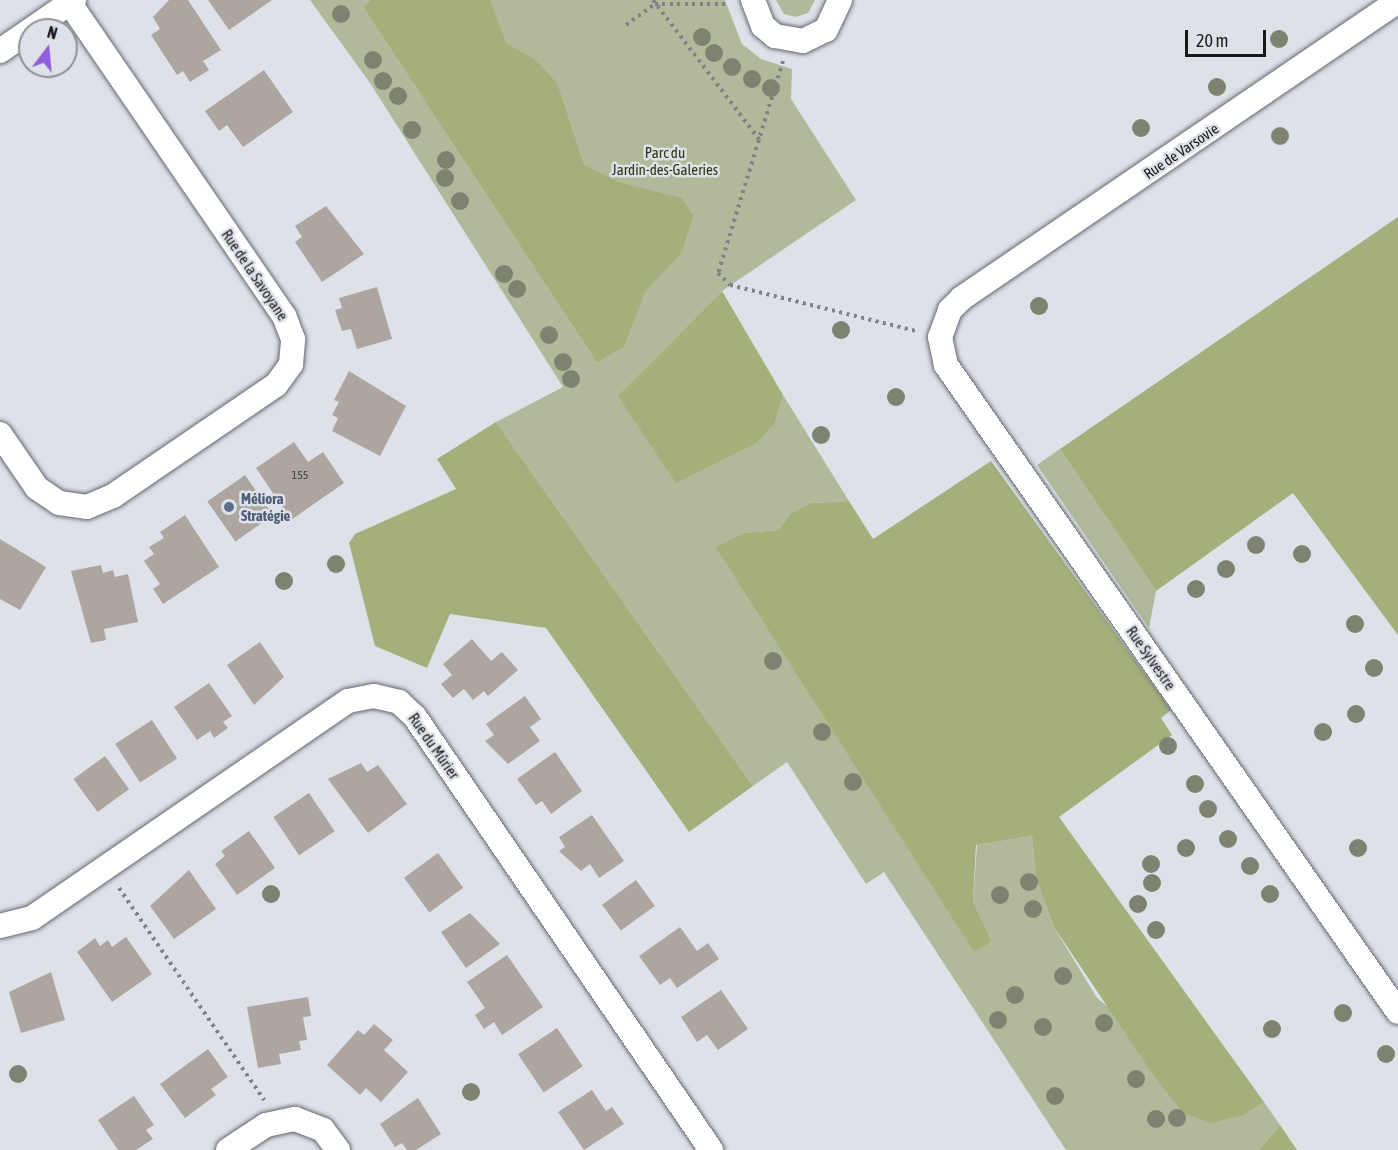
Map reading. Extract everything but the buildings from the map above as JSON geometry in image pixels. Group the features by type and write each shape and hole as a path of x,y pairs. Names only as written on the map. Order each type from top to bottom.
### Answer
{"street":[{"path":"753,2 763,26 789,41 826,30 840,0"},
{"path":"0,51 72,1"},
{"name":"Rue de la Savoyane","path":"0,434 37,488 59,503 87,507 112,496 276,385 291,364 293,339 284,316 72,1"},
{"name":"Rue de Varsovie","path":"962,298 1398,1"},
{"name":"Rue Sylvestre","path":"962,298 943,323 946,365 1398,1012"},
{"name":"Rue du Mûrier","path":"0,926 32,918 348,701 374,696 399,702 415,717 711,1150"},
{"path":"228,1150 266,1125 296,1119 323,1130 338,1150"}],"path":[{"path":"654,2 762,143"},
{"path":"626,25 654,2 753,2"},
{"path":"789,41 762,143 718,268 721,278 922,333"},
{"path":"117,885 266,1103"}],"green space":[{"name":"Parc du Jardin-des-Galeries","path":"310,0 370,0 363,7 597,363 624,347 394,0 725,0 742,44 761,59 792,69 791,99 856,200 722,291 641,373 775,423 783,395 849,501 811,503 791,513 778,530 743,533 715,547 974,951 992,942 973,901 977,845 1032,836 1036,878 1054,927 1097,998 1244,1115 1264,1102 1280,1125 1259,1150 1066,1150 884,872 866,884 787,762 753,786 496,422 563,387 370,83"},
{"path":"370,0 490,0 506,43 537,61 557,83 584,165 621,183 682,198 693,216 682,252 645,292 624,347 597,363 363,7"},
{"path":"776,0 815,0 808,13 796,17 784,14"},
{"path":"1398,217 1398,635 1293,493 1156,591 1060,449"},
{"path":"722,291 783,395 775,423 756,443 676,483 618,396"},
{"path":"496,422 753,786 689,832 546,628 450,614 427,668 375,646 349,543 355,534 456,489 437,459"},
{"path":"1060,449 1156,591 1149,628 1037,465"},
{"path":"991,461 1171,710 1161,718 1172,735 1059,817 1264,1102 1244,1115 1211,1123 1183,1113 1154,1076 1054,927 1036,878 1032,836 976,845 973,901 992,942 974,952 715,547 743,533 778,530 791,513 811,503 849,501 873,539"},
{"path":"1280,1125 1297,1150 1259,1150"}],"place":[{"name":"Méliora Stratégie","path":"229,507"}]}
